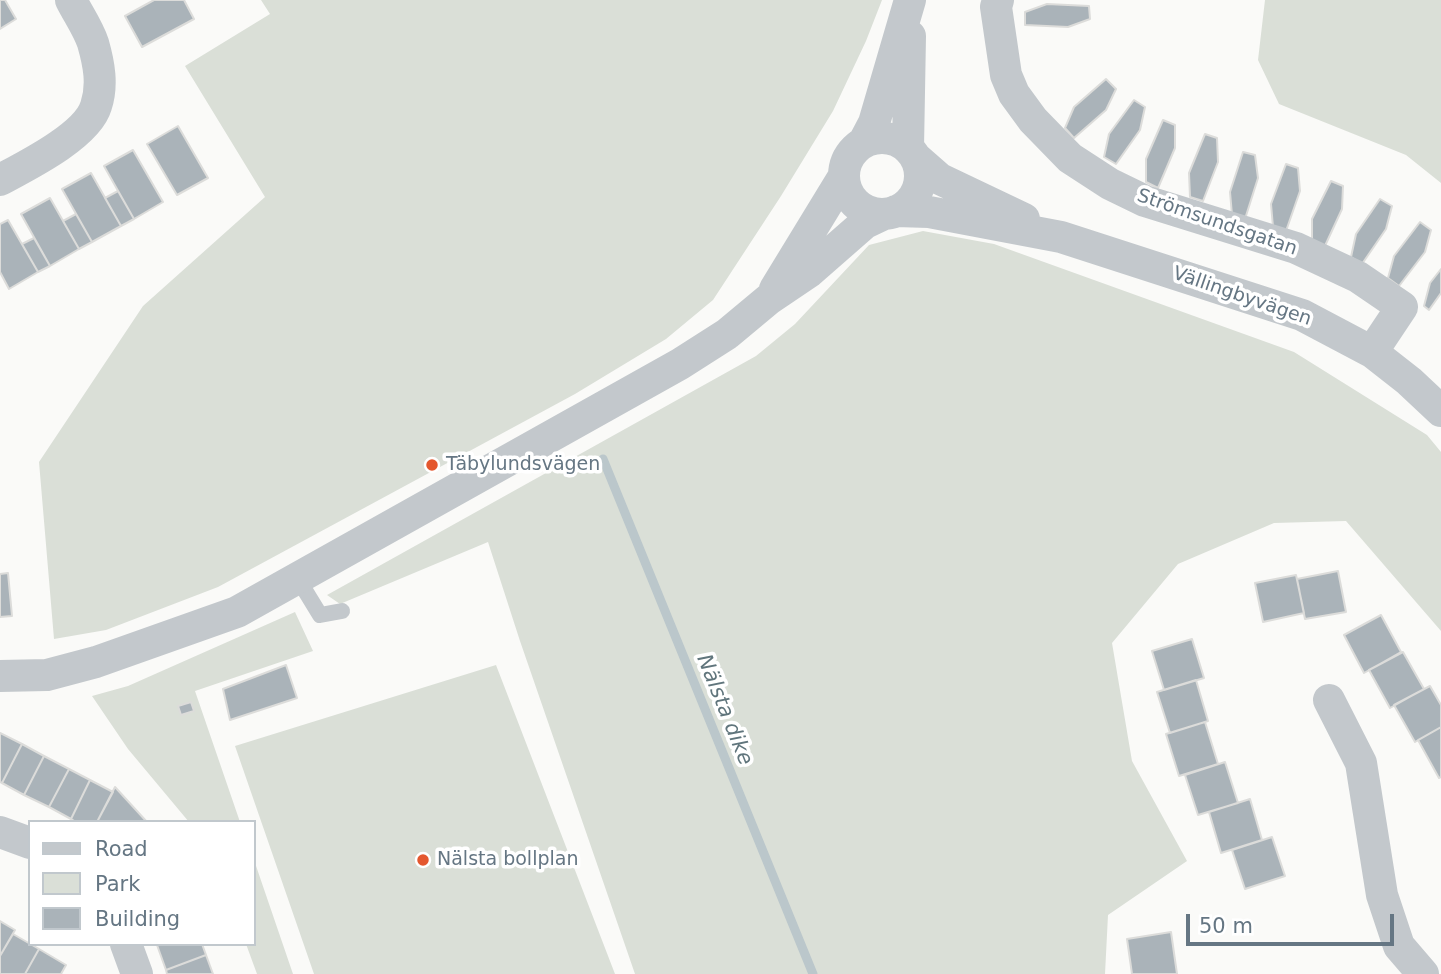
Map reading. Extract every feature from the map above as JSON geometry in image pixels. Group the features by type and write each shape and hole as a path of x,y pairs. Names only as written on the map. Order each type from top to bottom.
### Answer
{"street":[{"path":"0,180 52,151 79,130 96,109 101,79 92,41 71,0"},
{"name":"Strömsundsgatan","path":"998,0 996,8 1006,75 1014,94 1033,120 1070,158 1110,184 1146,201 1296,248 1358,277 1402,307 1372,352"},
{"path":"769,299 844,176 850,155 864,142 874,123 910,2"},
{"path":"0,676 47,675 96,662 237,612 680,364 727,334 769,299 809,272 865,223 906,205 915,196 920,171 912,153 910,2"},
{"path":"864,142 884,138 897,141 912,153"},
{"name":"Vällingbyvägen","path":"912,153 940,179 1060,237"},
{"path":"844,176 852,199 861,207 872,212 890,212"},
{"name":"Vällingbyvägen","path":"890,212 929,212 1060,237 1302,315 1372,352 1441,411"},
{"path":"1329,700 1361,763 1382,895 1399,946 1423,974"},
{"path":"0,832 28,842"},
{"path":"127,946 137,974"}],"lane":[{"path":"298,579 320,615 342,611"}],"green space":[{"path":"261,0 882,0 833,111 781,196 713,300 666,339 575,394 218,587 106,630 54,639 39,462 143,306 265,197 185,66 270,14"},
{"path":"1265,0 1441,0 1441,183 1406,155 1279,104 1258,60"},
{"path":"923,231 994,244 1294,352 1427,435 1441,452 1441,631 1346,521 1274,523 1178,564 1112,643 1132,761 1187,861 1108,915 1105,974 635,974 488,542 340,604 327,595 756,356 795,324 869,245"},
{"path":"295,612 313,651 195,691 239,820 187,820 128,749 92,696 128,686"},
{"name":"Nälsta bollplan","path":"496,665 615,974 314,974 235,746"},
{"path":"256,866 293,974 257,974 247,946 256,946"}],"building":[{"path":"0,0 5,0 16,19 0,29"},
{"path":"154,0 184,0 194,19 142,47 125,16"},
{"path":"1047,4 1089,6 1090,19 1068,27 1025,25 1025,12"},
{"path":"1106,79 1116,89 1106,110 1074,138 1065,128 1074,107"},
{"path":"1134,100 1145,107 1140,130 1116,164 1104,157 1109,134"},
{"path":"1163,120 1175,125 1175,148 1158,188 1146,182 1146,159"},
{"path":"178,126 208,178 177,195 147,144"},
{"path":"1205,134 1217,138 1218,162 1203,201 1190,197 1189,173"},
{"path":"133,150 163,202 134,219 104,166"},
{"path":"1243,152 1255,155 1258,178 1245,219 1232,215 1230,192"},
{"path":"1286,164 1298,168 1300,191 1286,231 1273,227 1271,204"},
{"path":"91,173 121,226 92,242 62,189"},
{"path":"1331,181 1343,186 1342,209 1324,248 1312,242 1312,219"},
{"path":"118,191 134,219 121,226 105,198"},
{"path":"50,198 79,249 50,266 21,214"},
{"path":"1380,199 1392,206 1386,229 1362,264 1351,257 1356,234"},
{"path":"76,214 92,242 79,249 63,221"},
{"path":"8,220 38,272 9,289 0,272 0,224"},
{"path":"1420,222 1431,230 1425,252 1399,286 1388,278 1394,256"},
{"path":"34,238 50,266 38,272 22,244"},
{"path":"1441,269 1441,293 1429,310 1424,306 1430,283"},
{"path":"1338,571 1346,612 1305,619 1297,579"},
{"path":"8,573 12,616 0,617 0,574"},
{"path":"1296,575 1304,613 1263,622 1255,583"},
{"path":"1381,615 1401,652 1364,673 1344,635"},
{"path":"1192,639 1204,678 1164,690 1152,651"},
{"path":"1403,652 1424,689 1390,708 1369,670"},
{"path":"286,665 297,698 230,720 223,689"},
{"path":"1196,680 1208,721 1170,733 1157,692"},
{"path":"1430,686 1441,705 1441,727 1415,742 1394,705"},
{"path":"191,702 194,711 181,715 178,706"},
{"path":"1205,722 1218,764 1179,776 1166,734"},
{"path":"1441,727 1441,777 1439,778 1418,740"},
{"path":"0,733 22,744 2,783 0,782"},
{"path":"22,744 44,756 24,795 2,783"},
{"path":"44,756 69,769 49,807 24,795"},
{"path":"1225,762 1238,803 1198,815 1185,775"},
{"path":"69,769 90,780 71,819 49,807"},
{"path":"90,780 113,792 98,820 71,819"},
{"path":"115,787 145,820 98,820"},
{"path":"1250,799 1262,840 1221,853 1209,812"},
{"path":"1272,837 1285,876 1245,889 1232,850"},
{"path":"0,921 15,930 0,956"},
{"path":"1171,932 1177,974 1132,974 1127,939"},
{"path":"13,934 28,943 28,946 39,949 25,974 0,974 0,956"},
{"path":"157,946 203,946 206,955 166,970"},
{"path":"39,949 66,965 61,974 25,974"},
{"path":"206,955 213,974 167,974 166,970"}],"waterway":[{"name":"Nälsta dike","path":"603,459 813,974"}],"place":[{"name":"Täbylundsvägen","path":"432,465"},
{"name":"Nälsta bollplan","path":"423,860"}]}
